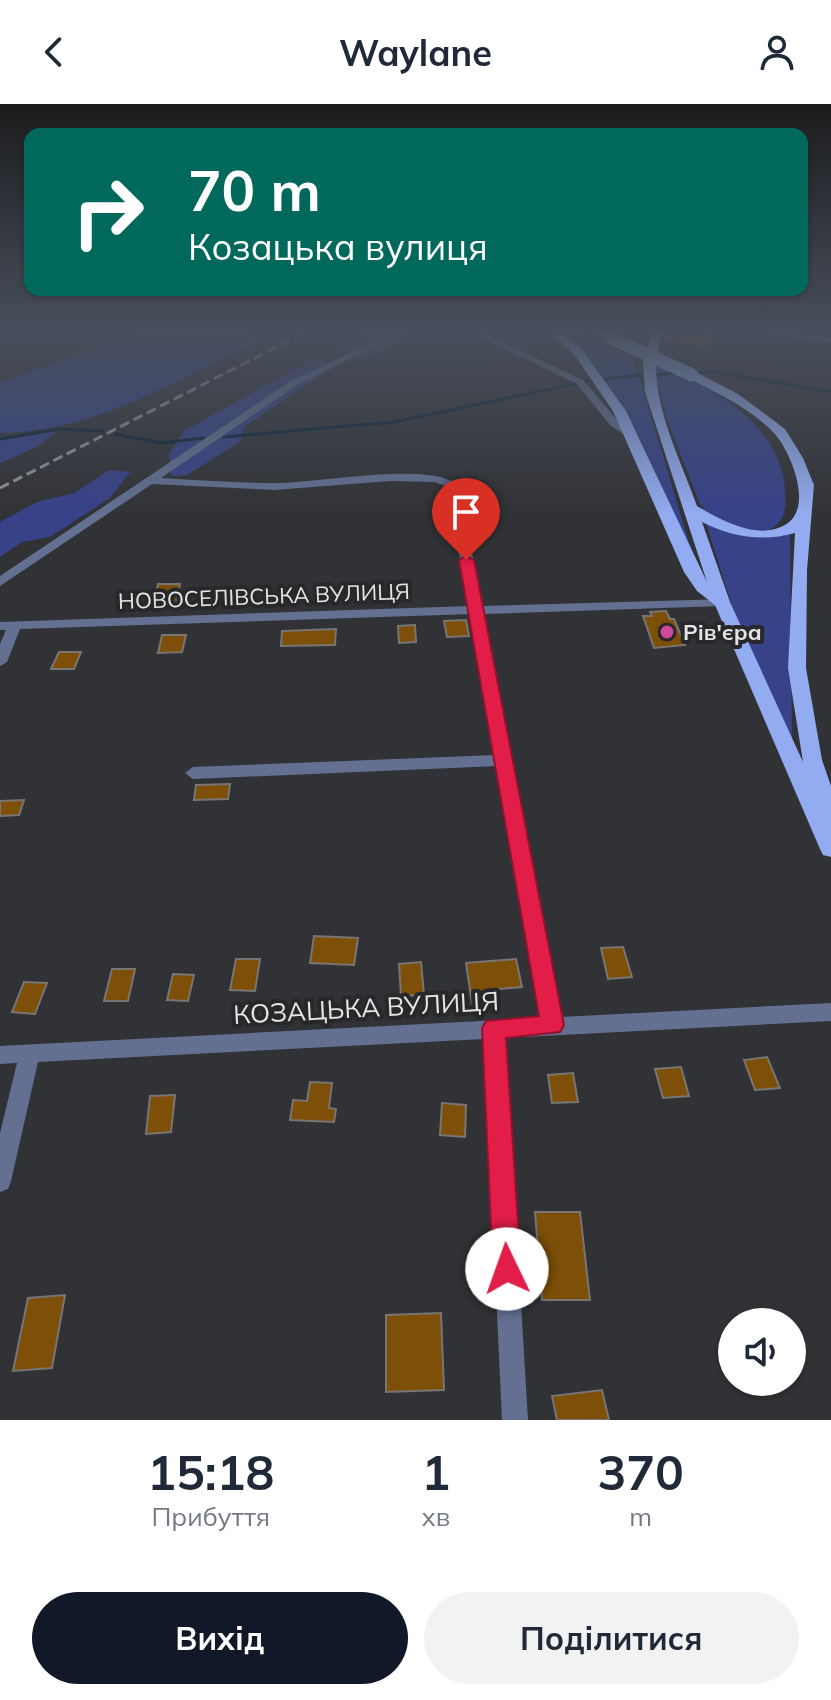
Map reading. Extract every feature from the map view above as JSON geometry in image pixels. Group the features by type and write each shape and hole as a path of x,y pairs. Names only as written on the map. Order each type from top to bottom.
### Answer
{"main road":[{"path":"606,393 629,433 692,572 703,588 722,602"},
{"path":"651,393 722,602 831,849"},
{"path":"727,393 780,432 796,458 807,485 802,517 797,668 812,760 831,817"},
{"path":"692,509 724,528 747,534 789,530 802,517"}],"street":[{"path":"0,582 279,393"},
{"path":"589,393 614,423 629,433"},
{"path":"151,481 274,487 390,478 437,479 450,484 478,611 552,1025"},
{"name":"НОВОСЕЛІВСЬКА ВУЛИЦЯ","path":"7,626 722,602"},
{"path":"0,662 7,626"},
{"path":"193,773 504,760"},
{"name":"КОЗАЦЬКА ВУЛИЦЯ","path":"0,1055 831,1012"},
{"path":"494,1028 515,1420"},
{"path":"0,1181 29,1055"}],"shaded area":[{"path":"0,393 151,393 69,424 0,433"},
{"path":"251,393 294,393 244,427 241,441 187,475 171,476 169,454 184,431"},
{"path":"614,393 644,393 700,579 659,481"},
{"path":"660,393 716,393 740,411 772,446 781,467 785,498 780,521 773,528 751,531 727,524 707,511 700,504"},
{"path":"60,429 37,447 0,463 0,439"},
{"path":"109,470 130,472 110,498 50,537 22,542 0,557 0,522 37,502 74,493"},
{"path":"705,520 735,533 790,533 792,748 732,606"}],"building":[{"path":"158,584 180,584 176,606 153,606"},
{"name":"Рів'єра","path":"666,611 670,619 674,619 685,645 654,648 643,616 652,616 650,612"},
{"path":"466,620 469,636 447,637 444,621"},
{"path":"415,625 416,642 399,643 398,626"},
{"path":"336,629 335,645 281,646 282,631"},
{"path":"162,635 186,635 182,652 158,653"},
{"path":"59,652 81,652 74,669 51,669"},
{"path":"230,784 228,799 194,800 196,785"},
{"path":"24,800 19,815 0,816 0,801"},
{"path":"314,936 358,938 354,965 310,963"},
{"path":"623,947 632,977 608,979 601,948"},
{"path":"236,959 260,959 255,991 230,990"},
{"path":"516,959 522,987 487,990 489,1003 472,1004 466,963"},
{"path":"421,962 424,995 401,996 399,964"},
{"path":"112,969 135,969 128,1001 104,1001"},
{"path":"173,974 194,975 188,1001 167,1000"},
{"path":"24,982 47,983 35,1014 12,1012"},
{"path":"767,1057 780,1088 755,1090 744,1060"},
{"path":"681,1067 689,1096 663,1098 655,1069"},
{"path":"573,1073 578,1102 552,1103 548,1075"},
{"path":"310,1082 332,1083 329,1108 336,1109 334,1122 290,1120 293,1100 307,1101"},
{"path":"175,1095 171,1132 146,1134 150,1096"},
{"path":"442,1103 466,1105 465,1137 440,1135"},
{"path":"535,1212 580,1212 590,1300 542,1300"},
{"path":"65,1295 52,1368 13,1371 28,1298"},
{"path":"441,1313 444,1390 386,1392 386,1315"},
{"path":"602,1390 609,1420 557,1420 552,1396"}],"waterway":[{"path":"224,437 394,422 530,393"},
{"path":"0,439 60,429 103,431"},
{"path":"115,434 161,443 204,438"}],"railway":[{"path":"0,488 186,393"}],"place":[{"name":"Рів'єра","path":"667,632"}],"route":[{"path":"466,560 478,611 552,1025 494,1028 507,1269"}]}
